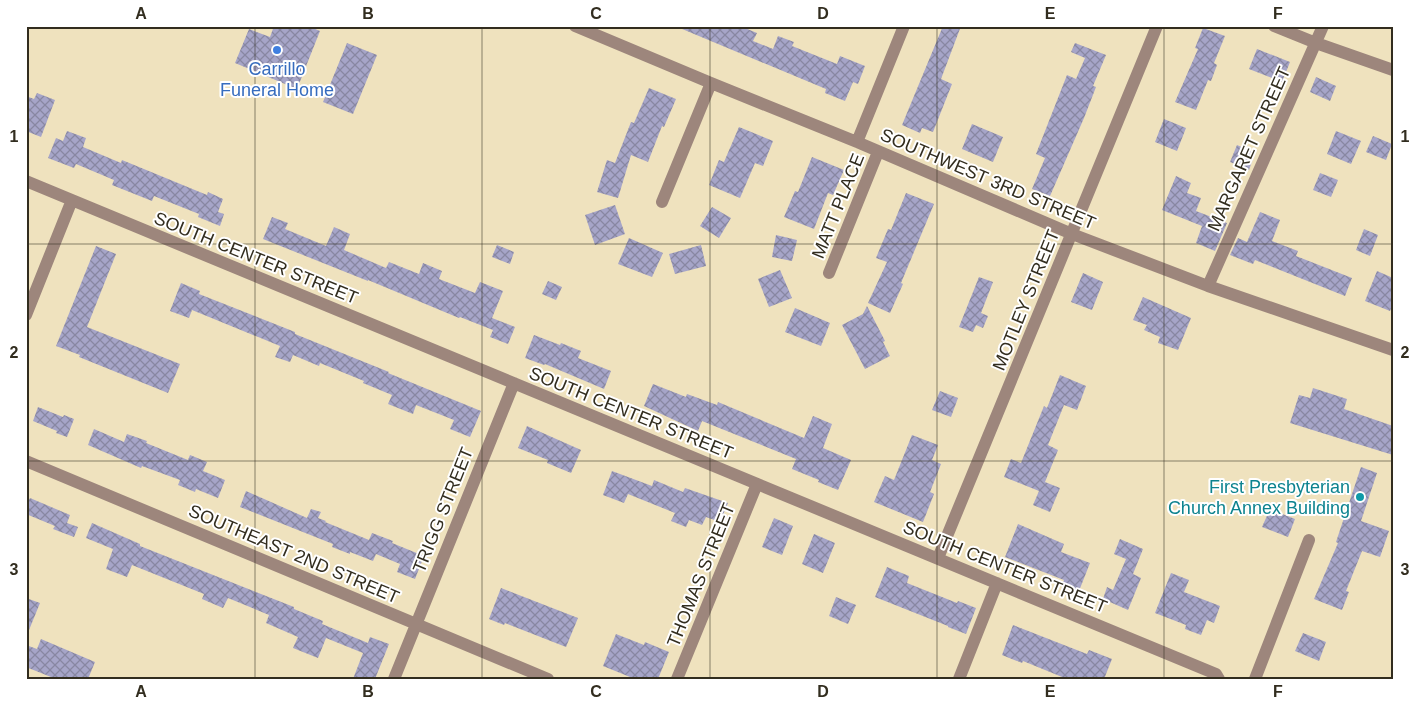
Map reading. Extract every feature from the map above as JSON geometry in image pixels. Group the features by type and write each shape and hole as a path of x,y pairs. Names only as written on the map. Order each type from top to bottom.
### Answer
{"street":[{"name":"SOUTHWEST 3RD STREET","path":"575,26 711,84 857,142 1072,234 1208,286 1393,350"},
{"path":"857,142 904,26"},
{"name":"MOTLEY STREET","path":"938,558 1157,26"},
{"path":"1274,26 1393,70"},
{"name":"MARGARET STREET","path":"1208,286 1323,26"},
{"path":"662,202 711,84"},
{"name":"MATT PLACE","path":"829,272 878,152"},
{"name":"SOUTH CENTER STREET","path":"26,181 1216,674 1219,679"},
{"path":"26,315 72,200"},
{"name":"TRIGG STREET","path":"394,679 514,383"},
{"name":"SOUTHEAST 2ND STREET","path":"26,461 548,679"},
{"name":"THOMAS STREET","path":"678,679 757,484"},
{"path":"1256,679 1309,540"},
{"path":"959,679 997,583"}],"building":[{"name":"Carrillo Funeral Home","path":"274,26 308,26 320,31 297,89 235,63 249,29 270,37"},
{"path":"675,26 740,26 757,33 753,41 773,49 778,36 794,42 792,46 837,64 840,56 865,66 858,84 853,82 845,101 825,93 826,89"},
{"path":"943,26 961,26 941,79 952,84 933,132 922,128 920,133 902,125"},
{"path":"1203,28 1225,36 1214,63 1217,65 1211,81 1208,80 1196,110 1175,102 1198,49 1195,48"},
{"path":"347,43 377,55 353,114 323,102"},
{"path":"1075,43 1106,55 1093,86 1096,87 1084,118 1050,196 1032,189 1045,158 1036,154 1067,75 1076,79 1085,58 1071,52"},
{"path":"1257,49 1290,62 1282,82 1249,69"},
{"path":"1316,77 1336,86 1330,101 1310,92"},
{"path":"649,88 676,99 664,127 662,126 648,162 631,155 618,198 597,192 607,160 615,163 631,122 634,123"},
{"path":"37,93 55,100 41,137 26,131 26,96 34,99"},
{"path":"1164,119 1186,128 1177,151 1155,142"},
{"path":"972,124 1003,137 993,162 962,149"},
{"path":"739,127 773,141 763,166 755,163 740,198 709,185 719,160 724,162"},
{"path":"67,131 86,138 83,147 121,163 122,160 207,195 208,192 223,199 218,212 224,214 220,226 198,217 199,214 154,196 152,201 112,185 114,180 76,164 74,168 48,158 56,138 63,141"},
{"path":"1336,131 1361,141 1351,164 1327,154"},
{"path":"1373,136 1392,144 1386,160 1366,152"},
{"path":"1237,145 1255,153 1249,170 1230,162"},
{"path":"812,157 844,170 833,195 828,193 814,229 784,217 795,191 798,192"},
{"path":"1320,173 1338,180 1331,197 1313,190"},
{"path":"1176,176 1191,183 1187,193 1201,198 1196,211 1227,223 1215,251 1196,243 1202,226 1162,210"},
{"path":"906,193 934,204 890,313 868,303 887,262 876,258 888,229 891,230"},
{"path":"615,205 625,234 595,245 585,215"},
{"path":"712,207 731,218 719,238 700,226"},
{"path":"1260,212 1280,220 1272,241 1298,251 1296,256 1352,278 1345,296 1255,260 1253,264 1230,255 1238,238 1247,242"},
{"path":"272,217 288,223 285,229 326,246 334,227 350,234 344,250 386,268 389,262 419,274 423,263 442,271 439,279 475,293 480,282 503,291 492,318 515,327 508,344 490,337 493,330 263,239"},
{"path":"1364,229 1378,235 1370,256 1356,250"},
{"path":"776,235 797,240 792,261 772,257"},
{"path":"629,238 663,253 652,277 618,264"},
{"path":"497,245 514,252 510,264 492,257"},
{"path":"701,245 706,266 675,274 669,254"},
{"path":"96,246 116,254 87,327 180,364 168,393 56,346"},
{"path":"780,270 792,298 769,307 758,279"},
{"path":"1377,271 1393,278 1393,304 1390,311 1365,301"},
{"path":"1083,273 1103,282 1092,310 1071,302"},
{"path":"979,277 993,282 981,313 988,316 983,328 976,325 973,332 959,327"},
{"path":"548,281 562,287 556,300 542,294"},
{"path":"181,283 200,291 199,294 295,332 295,334 481,411 470,437 450,429 454,420 416,405 413,414 388,404 392,395 363,383 364,381 320,363 319,366 293,355 290,362 275,357 280,346 192,310 189,318 170,311"},
{"path":"1143,297 1191,318 1178,350 1158,343 1160,337 1144,330 1147,325 1133,320"},
{"path":"867,306 885,341 883,342 890,356 865,369 842,325 863,314"},
{"path":"795,308 830,323 821,346 785,332"},
{"path":"534,335 581,351 578,358 611,371 604,389 545,364 525,358"},
{"path":"1060,375 1086,386 1077,410 1064,405 1048,445 1058,450 1045,482 1060,488 1050,512 1033,505 1039,491 1004,477 1011,459 1021,463 1044,406 1047,408"},
{"path":"653,384 686,397 687,394 717,405 718,402 804,438 813,416 832,424 823,448 851,460 838,490 792,469 796,459 702,421 698,431 644,406"},
{"path":"1313,388 1347,399 1344,409 1393,426 1393,455 1290,423 1299,395 1310,398"},
{"path":"940,391 958,398 951,417 932,410"},
{"path":"38,407 63,417 64,415 74,419 67,437 33,421"},
{"path":"527,426 581,450 571,473 547,463 548,460 518,448"},
{"path":"94,429 124,442 127,434 188,460 190,455 207,462 203,471 225,480 218,498 196,489 195,492 178,485 180,480 142,466 141,468 88,445"},
{"path":"912,435 938,445 932,460 941,464 930,492 934,494 923,522 874,502 885,476 894,480"},
{"path":"1361,467 1377,473 1361,521 1389,531 1380,557 1362,551 1346,591 1349,592 1342,610 1314,599 1338,543 1336,542"},
{"path":"612,471 652,486 654,480 683,492 685,488 728,503 720,522 706,517 702,525 689,520 686,527 671,521 675,513 628,494 624,503 603,495"},
{"path":"246,491 307,518 311,509 321,512 318,518 325,522 369,540 372,533 424,556 415,579 397,572 400,564 376,554 373,561 350,552 350,554 332,547 333,544 240,507"},
{"path":"30,498 70,515 67,523 78,527 74,537 53,529 55,526 26,514 26,506"},
{"path":"1270,509 1295,519 1288,537 1262,527"},
{"path":"774,518 793,526 782,555 762,547"},
{"path":"92,523 140,544 140,546 294,607 294,609 323,621 322,624 368,643 370,637 389,644 375,679 353,679 363,653 326,638 318,658 293,648 298,637 266,623 269,615 228,598 223,608 202,599 204,594 132,565 127,577 106,569 113,549 86,538"},
{"path":"1018,524 1064,544 1061,552 1090,563 1079,591 1062,584 1064,580 1005,557"},
{"path":"814,534 835,543 823,573 802,564"},
{"path":"1120,539 1143,549 1133,574 1141,578 1128,610 1103,599 1107,587 1113,590 1126,559 1114,554"},
{"path":"887,567 909,576 907,583 957,603 958,601 976,608 966,634 875,597"},
{"path":"1171,573 1189,580 1184,592 1220,606 1214,623 1207,620 1201,635 1185,629 1186,625 1155,613"},
{"path":"501,588 578,618 566,647 505,623 504,625 489,619"},
{"path":"836,597 856,605 848,624 829,616"},
{"path":"26,598 40,603 27,635 26,635"},
{"path":"1013,625 1087,654 1089,650 1112,659 1104,679 1067,679 1023,661 1022,663 1002,655"},
{"path":"1303,633 1326,642 1319,661 1295,651"},
{"path":"616,634 644,645 645,642 669,652 658,679 635,679 603,666"},
{"path":"41,639 95,662 88,679 56,679 26,667 26,645 37,649"}],"place":[{"name":"Carrillo Funeral Home","path":"277,50"},
{"name":"First Presbyterian Church Annex Building","path":"1360,497"}]}
